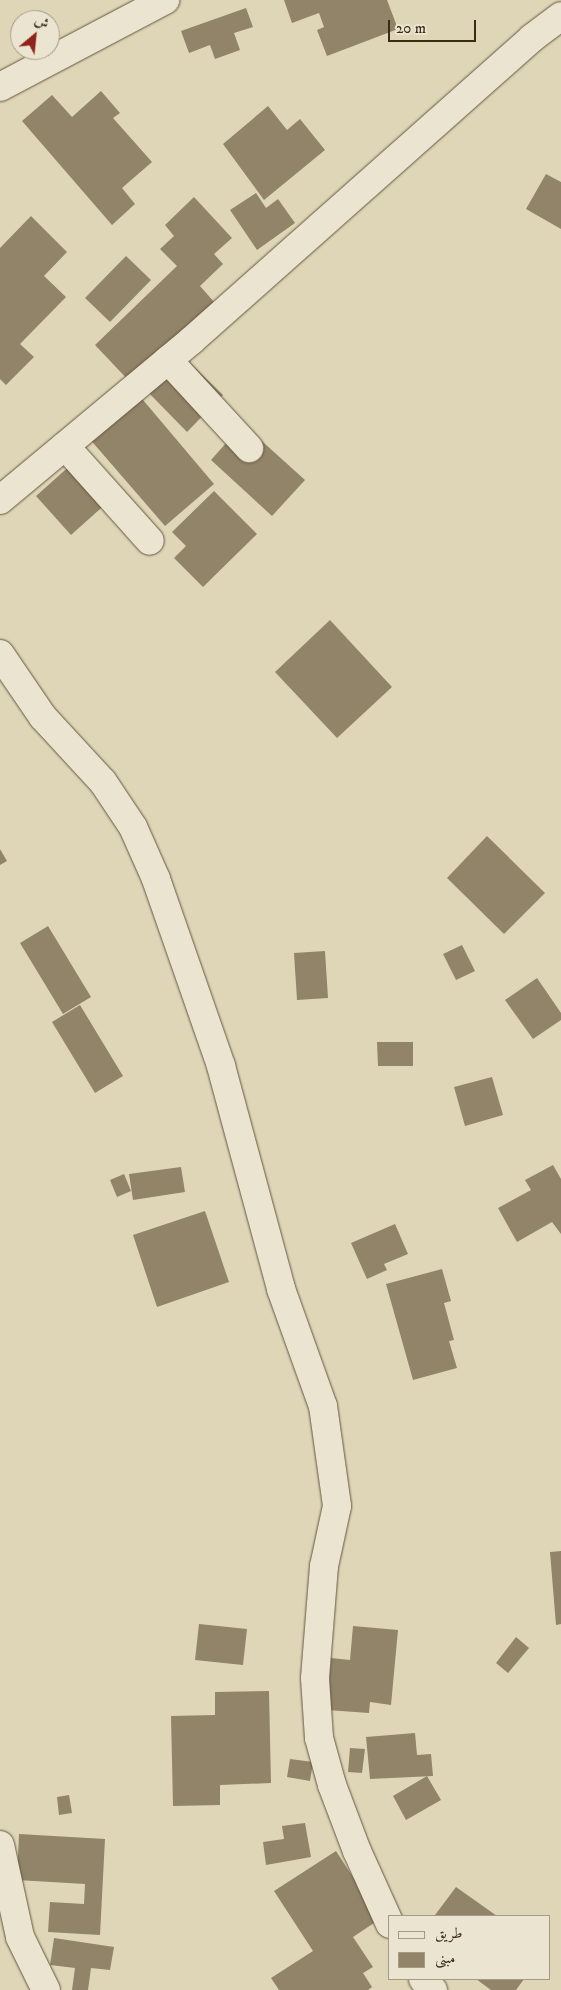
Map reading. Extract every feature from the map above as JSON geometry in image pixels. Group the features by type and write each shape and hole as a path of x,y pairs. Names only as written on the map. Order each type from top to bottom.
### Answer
{"street":[{"path":"0,87 165,0"},
{"path":"0,500 168,360 532,38 561,16"},
{"path":"168,360 249,448"},
{"path":"65,446 150,541"},
{"path":"0,654 43,717 103,782 134,827 156,879 221,1066 281,1289 322,1406 337,1506 324,1566 315,1678 320,1738 332,1784 350,1834 388,1920"},
{"path":"0,1845 20,1937 46,1990"},
{"path":"424,1980 433,1990"}],"building":[{"path":"284,0 387,0 398,29 327,56 317,30 324,27 319,13 292,23"},
{"path":"246,8 253,27 234,33 240,50 215,59 210,45 189,53 181,31"},
{"path":"101,91 120,113 113,118 152,162 122,188 135,204 112,225 22,121 52,95 72,117"},
{"path":"268,106 287,130 300,119 325,150 264,200 223,144"},
{"path":"546,174 561,182 561,229 526,209"},
{"path":"256,193 266,208 278,199 295,223 257,250 230,210"},
{"path":"194,197 232,238 214,254 223,264 200,286 215,303 131,383 95,345 177,266 160,249 174,236 165,225"},
{"path":"31,216 67,252 44,276 66,297 20,344 34,357 6,385 0,379 0,248"},
{"path":"126,256 151,280 110,322 85,298"},
{"path":"181,354 223,395 187,432 146,390"},
{"path":"138,394 214,484 165,526 88,437"},
{"path":"243,424 305,480 272,516 211,460"},
{"path":"74,462 109,501 71,535 36,496"},
{"path":"214,491 257,534 203,587 174,558 186,546 172,532"},
{"path":"330,620 392,687 337,738 275,672"},
{"path":"487,836 545,893 504,934 447,878"},
{"path":"0,849 7,861 0,865"},
{"path":"48,926 91,997 63,1014 20,943"},
{"path":"462,945 475,971 456,980 443,954"},
{"path":"325,951 328,998 297,1000 294,953"},
{"path":"537,978 561,1013 561,1020 533,1039 505,1000"},
{"path":"80,1005 123,1076 95,1093 52,1022"},
{"path":"377,1042 413,1042 413,1066 378,1066"},
{"path":"492,1077 503,1115 465,1126 454,1087"},
{"path":"553,1165 561,1179 561,1234 552,1222 517,1242 498,1208 531,1190 525,1180"},
{"path":"181,1167 185,1192 133,1200 129,1174"},
{"path":"124,1174 131,1191 117,1197 110,1180"},
{"path":"205,1211 229,1282 157,1307 133,1235"},
{"path":"395,1224 408,1254 384,1264 387,1270 367,1279 351,1243"},
{"path":"442,1269 451,1301 444,1303 454,1340 449,1341 457,1368 413,1380 386,1284"},
{"path":"561,1551 561,1624 556,1625 550,1552"},
{"path":"199,1624 247,1629 243,1665 195,1660"},
{"path":"353,1626 398,1630 391,1705 370,1702 369,1713 327,1710 331,1658 350,1660"},
{"path":"516,1637 529,1648 508,1673 496,1663"},
{"path":"269,1691 271,1783 220,1785 220,1805 173,1806 171,1716 215,1715 215,1692"},
{"path":"415,1733 417,1755 431,1754 433,1776 370,1779 366,1737"},
{"path":"350,1748 365,1749 362,1773 348,1772"},
{"path":"290,1759 313,1762 310,1781 287,1777"},
{"path":"427,1776 441,1800 406,1820 393,1796"},
{"path":"69,1795 72,1813 59,1815 57,1797"},
{"path":"305,1823 311,1857 266,1865 263,1842 284,1839 282,1826"},
{"path":"19,1834 105,1839 100,1935 48,1932 50,1902 84,1904 85,1884 17,1880"},
{"path":"336,1851 380,1919 353,1937 373,1967 363,1973 372,1987 368,1990 279,1990 271,1978 313,1951 274,1891"},
{"path":"456,1887 496,1915 435,1915"},
{"path":"54,1938 114,1947 110,1970 91,1968 88,1990 72,1990 75,1968 50,1965"},
{"path":"477,1980 523,1980 516,1990 491,1990"}]}
